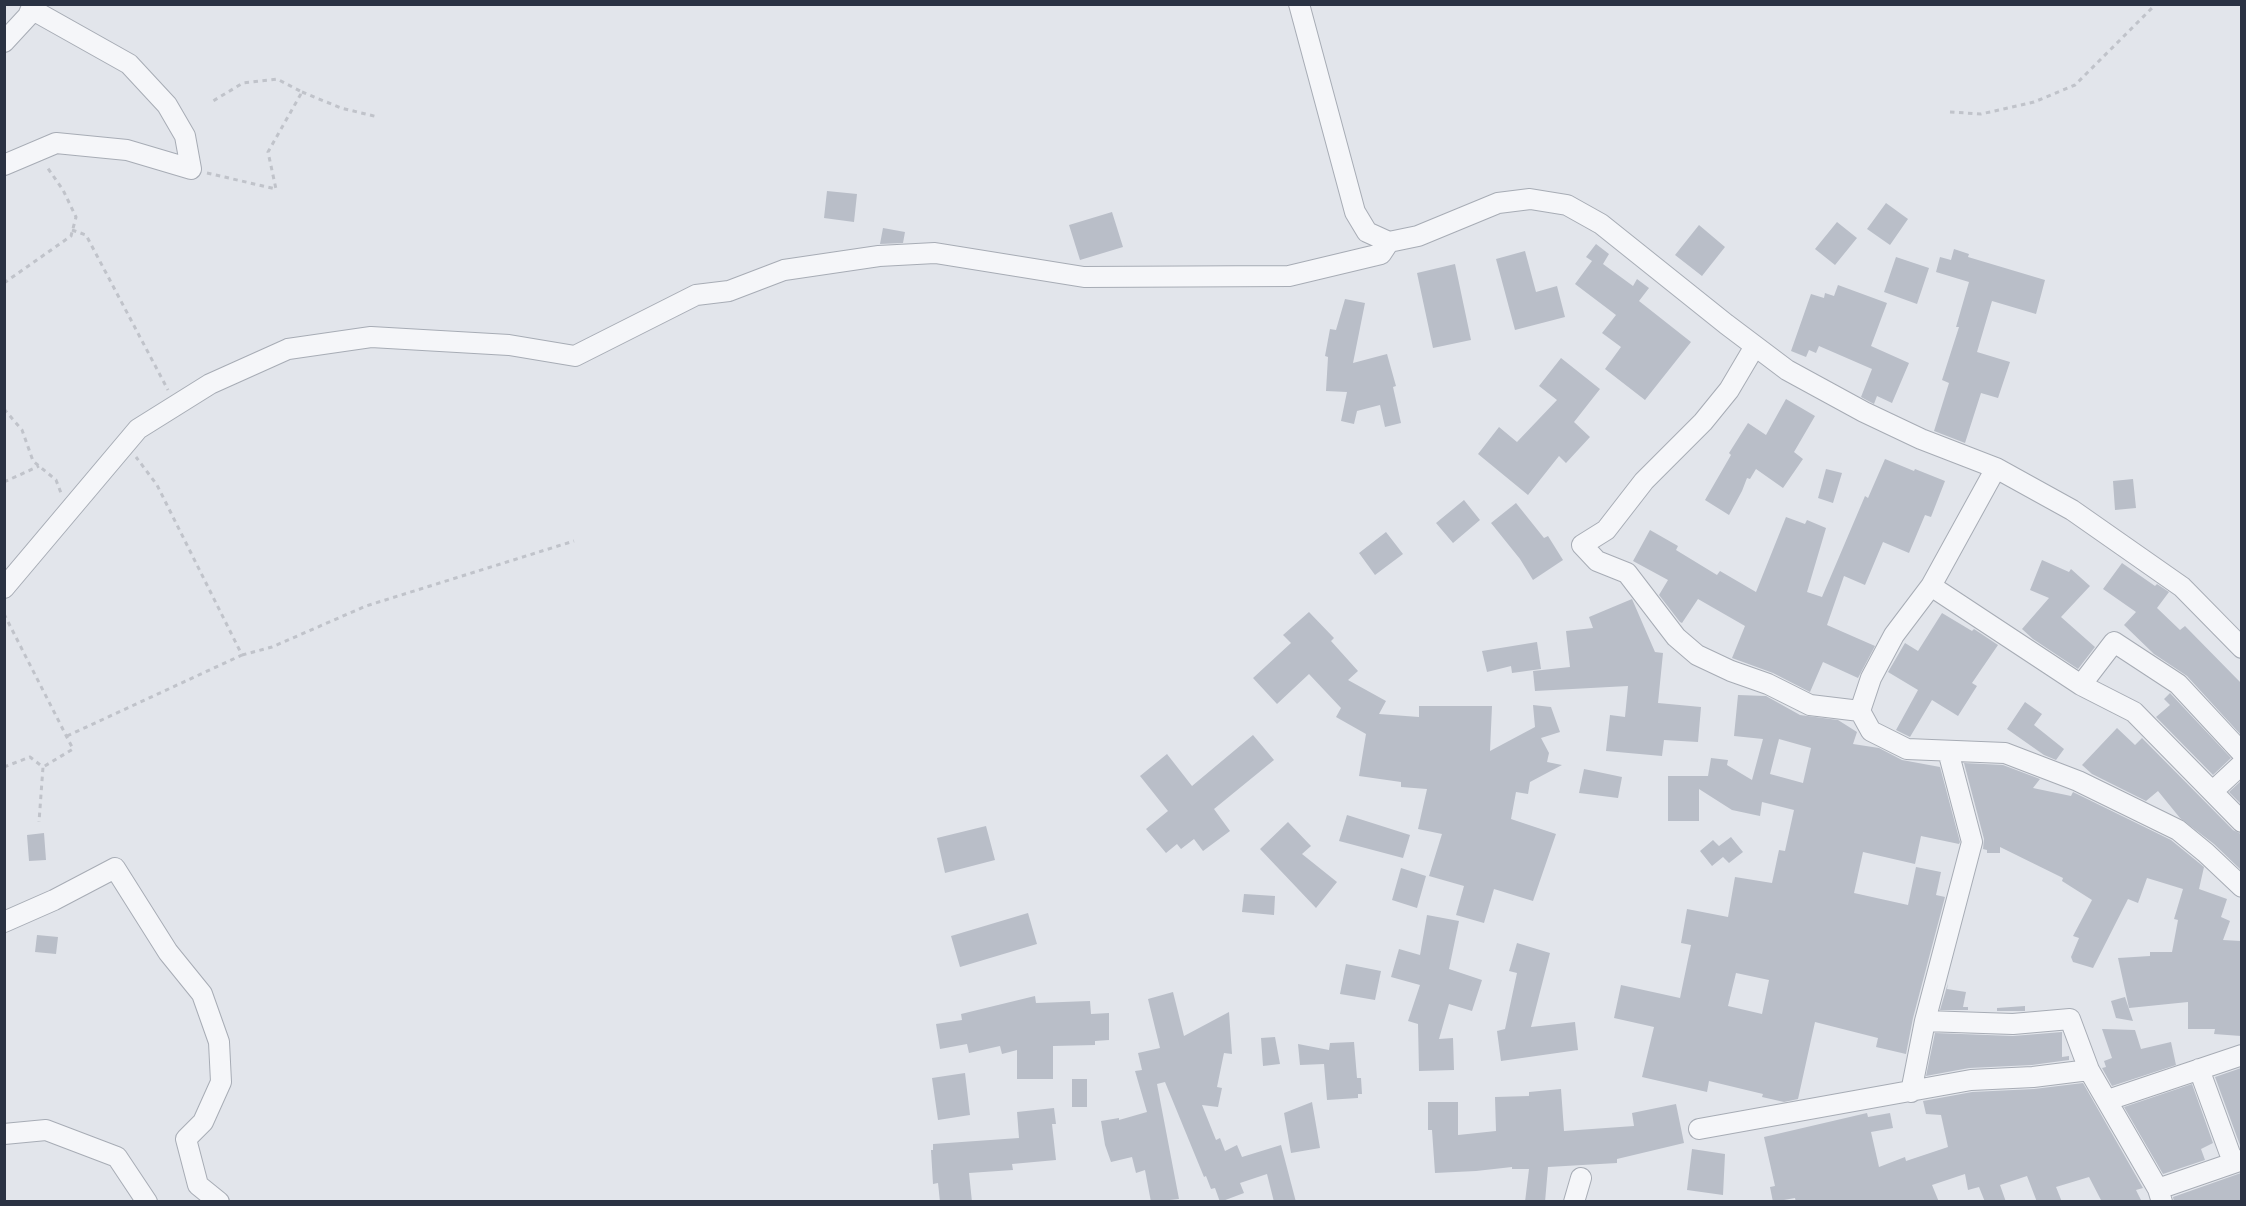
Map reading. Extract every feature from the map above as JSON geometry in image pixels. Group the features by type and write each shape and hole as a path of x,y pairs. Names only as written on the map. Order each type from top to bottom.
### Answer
{"street":[{"path":"1299,4 1355,212 1367,232 1389,243 1418,236 1498,202 1530,199 1567,205 1601,224 1787,370 1864,412 1921,439 1996,468 2072,510 2182,587 2241,648"},
{"path":"4,42 28,16 32,7 129,64 167,105 185,136 191,169 127,150 56,143 4,165"},
{"path":"4,588 138,429 210,384 288,349 371,337 509,345 575,356 696,296 729,291 784,270 879,256 935,253 1084,277 1289,276 1381,254 1389,243"},
{"path":"1755,346 1729,390 1703,422 1644,481 1606,531 1582,545 1597,561 1627,573 1676,637 1697,655 1731,671 1768,684 1810,705 1860,711"},
{"path":"1996,468 1931,586 1894,635 1871,678 1860,711 1872,731 1907,749 2005,753 2078,781 2126,803 2178,830 2241,887"},
{"path":"1931,586 2080,685 2134,712 2241,822"},
{"path":"2080,685 2114,642 2178,684 2241,753"},
{"path":"1911,1092 1925,1021 1972,842 1948,751"},
{"path":"2213,791 2241,764"},
{"path":"4,921 54,900 115,868 168,952 202,994 219,1042 220,1082 203,1122 186,1139 198,1185 219,1202"},
{"path":"1925,1021 2013,1024 2070,1019 2089,1070 2160,1195 2237,1161 2199,1069"},
{"path":"2108,1100 2241,1055"},
{"path":"1700,1129 1971,1080 2033,1077 2089,1070"},
{"path":"4,1134 46,1130 117,1157 147,1202"},
{"path":"1574,1202 1581,1178"}],"path":[{"path":"1950,112 1981,114 2034,102 2075,85 2156,4"},
{"path":"213,101 243,83 278,79 341,108 378,117"},
{"path":"191,169 276,189 268,152 302,92"},
{"path":"4,283 70,236 76,217 63,190 36,151"},
{"path":"72,230 86,235 176,406"},
{"path":"4,410 22,430 33,461 56,480 67,512"},
{"path":"125,444 157,485 242,655"},
{"path":"4,482 39,466"},
{"path":"67,736 242,655 272,647 366,606 574,542"},
{"path":"4,614 73,748 43,767"},
{"path":"4,767 30,757 43,767"},
{"path":"39,822 43,767"}],"building":[{"path":"827,191 857,194 854,222 824,218"},
{"path":"1886,203 1908,219 1890,245 1867,229"},
{"path":"1112,212 1123,247 1080,260 1069,225"},
{"path":"1837,222 1857,238 1835,265 1815,249"},
{"path":"1699,225 1725,247 1702,276 1675,255"},
{"path":"883,228 905,232 903,243 880,244"},
{"path":"1596,244 1609,254 1603,264 1633,286 1637,279 1649,288 1639,301 1691,342 1645,400 1605,369 1621,347 1602,333 1616,315 1575,284 1592,261 1586,257"},
{"path":"1954,249 1969,254 1968,257 2045,280 2036,314 1992,301 1977,352 2010,362 1998,398 1981,393 1965,443 1934,431 1949,383 1942,380 1959,327 1956,327 1969,282 1936,272 1940,257 1951,260"},
{"path":"1525,251 1536,292 1557,286 1565,317 1515,330 1496,259"},
{"path":"1896,257 1929,268 1917,304 1884,292"},
{"path":"1455,264 1471,340 1433,348 1417,273"},
{"path":"1838,285 1887,303 1871,346 1909,363 1892,403 1877,396 1874,404 1861,397 1872,369 1819,346 1816,353 1809,350 1806,357 1791,351 1811,294 1824,298 1825,293 1834,296"},
{"path":"1345,299 1365,303 1353,363 1387,354 1396,386 1393,387 1401,423 1385,427 1380,405 1357,411 1354,424 1341,421 1347,392 1326,391 1328,357 1325,356 1330,329 1336,330"},
{"path":"1561,358 1600,389 1574,422 1590,437 1566,463 1559,456 1528,495 1478,454 1499,427 1517,442 1557,400 1539,386"},
{"path":"1786,399 1815,416 1794,452 1803,459 1783,488 1756,469 1750,479 1747,478 1729,515 1705,500 1731,455 1729,453 1748,423 1766,435"},
{"path":"1885,459 1945,481 1931,517 1925,515 1909,553 1883,542 1865,585 1844,576 1827,625 1875,646 1858,678 1823,662 1810,692 1773,673 1732,658 1745,626 1698,599 1682,623 1680,622 1659,595 1668,580 1633,561 1650,530 1678,546 1676,550 1717,575 1720,571 1756,592 1786,517 1805,524 1807,520 1826,528 1807,592 1822,597 1865,496 1868,498"},
{"path":"1826,469 1842,473 1833,503 1818,498"},
{"path":"2133,479 2136,508 2115,510 2113,481"},
{"path":"1464,500 1480,520 1453,543 1436,523"},
{"path":"1516,503 1544,538 1548,536 1563,560 1533,580 1520,559 1491,523"},
{"path":"1386,532 1403,554 1375,575 1359,553"},
{"path":"2042,560 2069,572 2071,569 2090,586 2061,617 2095,647 2078,669 2022,629 2049,598 2030,590"},
{"path":"2122,563 2155,586 2157,584 2169,592 2157,608 2180,630 2185,626 2241,683 2241,735 2187,676 2154,654 2124,625 2136,612 2103,589"},
{"path":"1632,599 1655,652 1663,653 1658,703 1701,707 1698,742 1664,740 1662,756 1606,751 1610,715 1625,717 1628,686 1535,691 1533,671 1570,667 1566,631 1593,628 1589,617"},
{"path":"1309,612 1334,638 1331,641 1358,671 1348,680 1386,701 1379,714 1419,717 1419,706 1492,706 1490,751 1535,727 1533,705 1551,707 1560,732 1541,738 1549,753 1547,762 1562,765 1530,782 1528,794 1516,792 1511,819 1556,834 1533,901 1494,889 1484,923 1456,915 1464,886 1429,876 1442,834 1418,829 1427,789 1401,787 1401,782 1359,776 1366,734 1336,717 1341,708 1309,674 1277,704 1253,678 1291,643 1283,635"},
{"path":"1942,613 1972,631 1974,629 1998,645 1972,683 1977,686 1958,716 1932,700 1910,737 1896,730 1918,690 1888,672 1905,643 1918,651"},
{"path":"1537,642 1541,669 1512,673 1511,666 1487,672 1482,651"},
{"path":"2170,693 2231,758 2213,775 2156,717 2170,705 2164,699"},
{"path":"1738,695 1766,696 1800,715 1838,720 1857,732 1853,744 1879,748 1902,760 1940,767 1960,842 1959,844 1921,836 1915,864 1863,852 1854,893 1908,905 1916,867 1941,872 1936,895 1945,897 1913,1018 1906,1054 1876,1047 1878,1038 1815,1022 1798,1099 1784,1102 1762,1097 1763,1094 1709,1081 1707,1092 1642,1077 1654,1027 1614,1018 1621,985 1680,998 1691,945 1681,943 1687,909 1728,917 1735,877 1772,883 1779,850 1785,851 1794,810 1762,802 1760,816 1732,810 1699,789 1699,821 1668,821 1668,776 1708,776 1711,758 1728,760 1727,765 1752,780 1763,739 1734,736","holes":["1779,739 1811,748 1803,783 1770,774","1736,973 1769,980 1762,1014 1728,1006"]},
{"path":"2025,702 2042,714 2034,725 2064,749 2056,760 2044,755 2007,729"},
{"path":"2117,728 2135,745 2142,738 2233,830 2241,834 2241,870 2214,844 2180,818 2158,791 2146,801 2092,774 2082,765"},
{"path":"1253,735 1274,760 1214,809 1230,831 1203,851 1194,839 1181,849 1177,844 1166,853 1146,829 1168,811 1140,776 1167,754 1192,786"},
{"path":"1964,763 2003,765 2040,779 2033,788 2071,796 2073,792 2171,840 2204,867 2199,889 2227,899 2221,917 2230,921 2223,940 2241,941 2241,1036 2214,1034 2215,1029 2188,1029 2188,1002 2129,1008 2118,958 2150,956 2150,952 2172,952 2178,920 2174,919 2183,889 2147,878 2138,903 2128,899 2093,968 2073,962 2071,957 2079,938 2073,936 2092,900 2062,881 2063,878 2000,847 2000,853 1987,853 1987,850 1983,849 1984,839"},
{"path":"1584,769 1622,777 1618,798 1579,793"},
{"path":"2241,781 2241,801 2240,803 2229,792"},
{"path":"1347,815 1410,835 1403,858 1339,841"},
{"path":"1288,822 1311,846 1302,854 1337,882 1316,908 1260,849"},
{"path":"986,826 995,860 945,873 937,838"},
{"path":"44,833 46,860 29,861 27,835"},
{"path":"1731,837 1743,852 1729,863 1723,857 1712,866 1700,851 1713,840 1719,846"},
{"path":"1401,868 1426,876 1417,908 1392,900"},
{"path":"1244,894 1275,896 1274,915 1242,912"},
{"path":"1028,913 1037,944 960,967 951,936"},
{"path":"1427,915 1459,921 1449,969 1482,980 1472,1011 1449,1004 1439,1039 1453,1038 1454,1070 1419,1071 1418,1024 1408,1021 1420,985 1391,977 1399,949 1420,955"},
{"path":"37,935 58,937 56,954 35,952"},
{"path":"1517,943 1550,953 1531,1027 1575,1022 1578,1050 1501,1061 1497,1031 1505,1029 1517,973 1509,971"},
{"path":"1346,964 1381,971 1375,1000 1340,994"},
{"path":"1948,983 1947,989 1966,992 1963,1007 1968,1007 1968,1010 1940,1010"},
{"path":"1173,992 1184,1036 1229,1012 1232,1054 1224,1053 1217,1087 1222,1088 1218,1107 1202,1105 1216,1140 1220,1138 1225,1151 1237,1145 1242,1157 1281,1145 1296,1202 1274,1202 1267,1174 1240,1183 1244,1193 1220,1202 1215,1188 1211,1189 1206,1176 1204,1177 1165,1082 1157,1084 1179,1199 1151,1202 1145,1170 1136,1173 1132,1157 1111,1162 1105,1145 1101,1121 1119,1118 1119,1120 1147,1112 1135,1071 1142,1070 1138,1053 1160,1048 1148,999"},
{"path":"1035,996 1036,1003 1090,1001 1091,1014 1109,1013 1109,1040 1095,1041 1095,1045 1053,1046 1053,1079 1017,1079 1017,1050 1002,1054 1000,1046 969,1053 967,1044 940,1049 936,1024 962,1020 961,1014"},
{"path":"2125,997 2133,1021 2116,1018 2111,1001"},
{"path":"2025,1006 2025,1011 1997,1011 1997,1008"},
{"path":"2102,1029 2135,1030 2141,1049 2171,1042 2176,1065 2112,1086 2102,1068 2106,1067 2104,1061 2112,1058"},
{"path":"2062,1032 2062,1057 2069,1056 2069,1060 2032,1065 1969,1068 1926,1076 1935,1033 2013,1036"},
{"path":"1275,1037 1280,1064 1263,1066 1261,1038"},
{"path":"1354,1042 1357,1078 1361,1078 1362,1094 1358,1094 1358,1098 1327,1100 1324,1064 1300,1065 1298,1044 1329,1050 1330,1043"},
{"path":"2241,1068 2241,1148 2215,1077"},
{"path":"965,1073 970,1115 938,1120 932,1078"},
{"path":"1072,1079 1087,1079 1087,1107 1072,1107"},
{"path":"2083,1083 2143,1188 2136,1190 2142,1202 2102,1202 2089,1177 2056,1187 2062,1202 2037,1202 2027,1176 2000,1185 2006,1202 1985,1202 1979,1187 1968,1190 1965,1174 1932,1185 1939,1202 1796,1202 1795,1198 1773,1202 1770,1187 1775,1186 1764,1137 1867,1113 1868,1117 1890,1113 1893,1128 1871,1132 1879,1167 1905,1157 1906,1161 1948,1147 1941,1115 1926,1114 1923,1101 1972,1092 2034,1089"},
{"path":"2192,1084 2213,1143 2201,1149 2205,1160 2163,1174 2124,1107"},
{"path":"1561,1089 1564,1131 1634,1126 1632,1113 1676,1104 1684,1143 1617,1159 1617,1163 1548,1167 1545,1202 1525,1202 1529,1169 1512,1169 1512,1167 1435,1173 1432,1130 1428,1130 1428,1102 1458,1102 1458,1135 1496,1131 1495,1097 1529,1096 1529,1092"},
{"path":"1312,1102 1320,1148 1291,1153 1284,1113"},
{"path":"1054,1108 1056,1124 1052,1124 1056,1160 1012,1164 1013,1170 969,1173 972,1202 940,1202 938,1183 933,1184 931,1150 933,1150 933,1144 1019,1138 1017,1112"},
{"path":"1692,1149 1725,1154 1723,1195 1687,1190"},
{"path":"2241,1173 2241,1202 2174,1202 2173,1197"}]}
